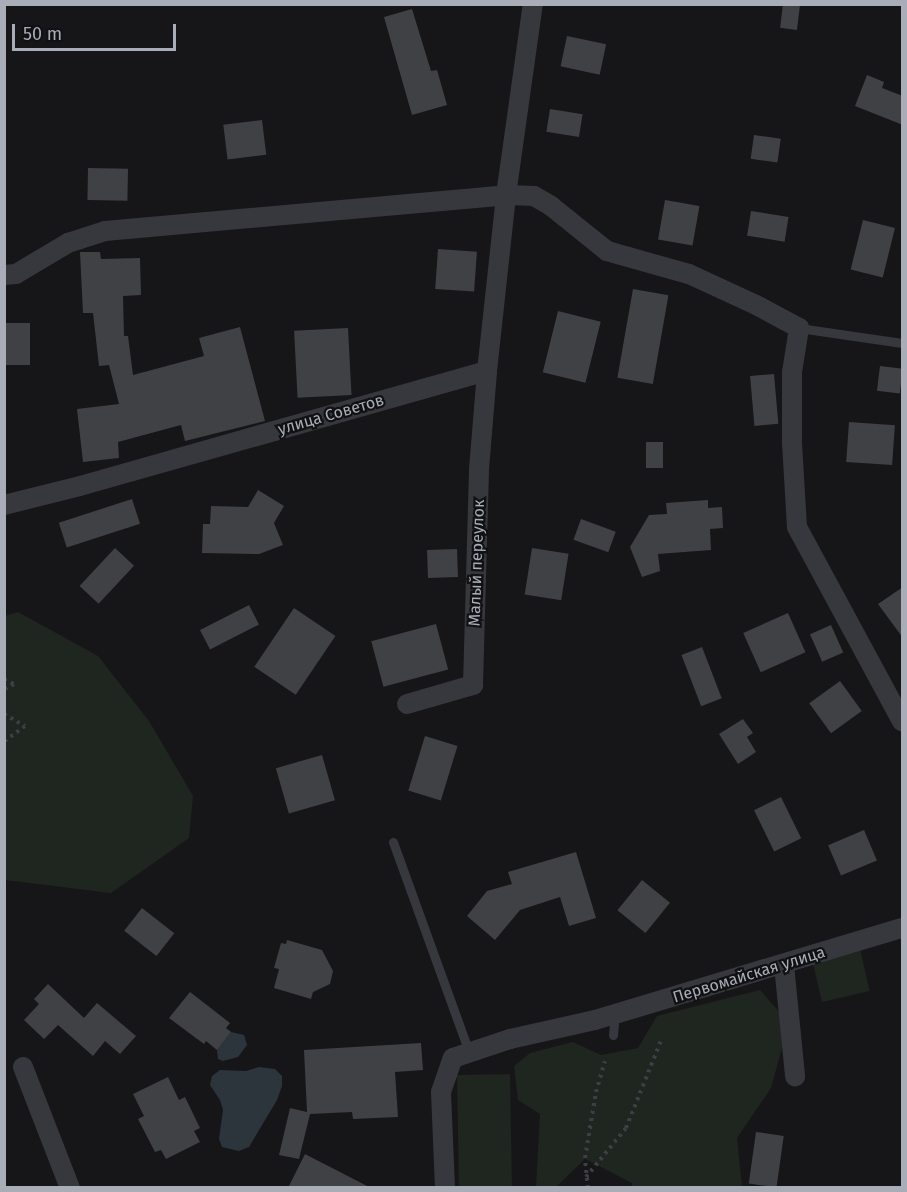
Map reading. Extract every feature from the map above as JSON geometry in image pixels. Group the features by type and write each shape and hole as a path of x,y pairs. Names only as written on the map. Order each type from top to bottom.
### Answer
{"street":[{"path":"487,371 506,195 533,4"},
{"path":"4,275 16,274 68,243 105,231 506,195 534,196 551,206 607,251 689,274 799,328 792,372 792,443 797,527 903,721"},
{"name":"улица Советов","path":"4,505 80,486 487,371"},
{"name":"Малый переулок","path":"407,704 473,685 479,470 487,371"},
{"name":"Первомайская улица","path":"469,1052 510,1039 594,1020 903,928"},
{"path":"784,965 795,1077"},
{"path":"445,1188 441,1092 453,1058 469,1052"},
{"path":"23,1067 70,1188"}],"lane":[{"path":"799,328 903,343"},
{"path":"393,842 469,1052"},
{"path":"613,1035 615,1014"}],"path":[{"path":"4,679 14,684 4,689"},
{"path":"4,714 25,726 4,741"},
{"path":"586,1177 626,1128 662,1038"},
{"path":"588,1188 585,1158 596,1092 605,1061"}],"shaded area":[{"path":"18,612 98,656 149,721 193,796 189,838 111,893 5,880 5,616"},
{"path":"860,949 870,991 822,1002 812,960"},
{"path":"760,990 789,1023 771,1088 737,1138 742,1187 632,1187 632,1183 585,1159 556,1187 536,1187 540,1114 518,1100 514,1066 530,1053 573,1042 601,1055 638,1048 657,1016"},
{"path":"231,1032 244,1035 247,1045 238,1057 223,1061 218,1059 217,1050"},
{"path":"259,1067 275,1069 282,1076 282,1086 277,1100 249,1147 239,1151 222,1147 219,1139 223,1110 220,1100 210,1085 212,1076 220,1070 246,1071"},
{"path":"510,1074 512,1187 459,1188 457,1075"}],"building":[{"path":"783,4 800,6 797,30 780,28"},
{"path":"412,9 431,71 437,70 447,105 412,115 384,17"},
{"path":"567,36 606,44 600,75 561,66"},
{"path":"867,75 884,82 882,88 903,96 903,125 855,106"},
{"path":"550,109 583,114 579,137 546,132"},
{"path":"262,120 266,155 228,159 223,125"},
{"path":"754,135 781,139 777,163 751,159"},
{"path":"88,168 128,169 127,201 87,200"},
{"path":"665,200 699,206 693,245 658,239"},
{"path":"751,211 789,217 785,242 747,236"},
{"path":"863,220 895,228 883,277 851,269"},
{"path":"438,249 477,252 474,292 435,289"},
{"path":"80,252 100,252 101,259 140,258 141,295 123,296 124,336 128,336 133,375 204,356 199,338 240,327 265,421 185,441 181,425 118,442 119,458 83,462 77,409 119,404 109,365 99,366 93,313 83,313"},
{"path":"633,289 668,295 653,384 617,378"},
{"path":"558,311 601,322 585,383 543,372"},
{"path":"4,323 30,323 30,365 4,365"},
{"path":"348,328 352,395 298,398 294,331"},
{"path":"880,366 902,369 900,394 877,391"},
{"path":"774,374 778,424 754,426 750,376"},
{"path":"849,422 895,425 892,465 846,462"},
{"path":"646,442 663,442 663,468 646,468"},
{"path":"258,490 284,506 274,523 283,545 259,554 202,553 203,524 210,524 211,506 248,507"},
{"path":"132,499 140,524 67,548 59,523"},
{"path":"708,500 708,508 722,507 723,528 710,529 711,550 658,554 660,571 642,577 630,547 649,515 667,514 666,503"},
{"path":"581,519 616,532 608,552 573,540"},
{"path":"115,548 134,566 99,604 80,586"},
{"path":"532,548 569,554 561,600 525,594"},
{"path":"457,549 458,577 428,578 427,550"},
{"path":"903,587 903,638 878,604"},
{"path":"249,605 259,625 210,650 200,630"},
{"path":"294,608 335,636 296,695 254,667"},
{"path":"788,613 805,652 761,672 743,633"},
{"path":"436,624 448,669 383,687 371,641"},
{"path":"831,625 843,652 822,662 810,634"},
{"path":"702,647 722,698 701,706 681,655"},
{"path":"840,681 862,711 831,733 809,703"},
{"path":"743,719 753,733 747,737 756,752 738,764 719,734"},
{"path":"425,736 458,746 441,800 408,791"},
{"path":"322,755 335,800 289,813 276,768"},
{"path":"781,797 801,838 774,851 754,810"},
{"path":"864,830 877,860 841,876 828,845"},
{"path":"576,852 596,918 569,926 560,897 520,910 495,940 467,916 487,891 512,884 508,872"},
{"path":"642,880 670,903 645,933 617,910"},
{"path":"142,908 174,933 156,956 124,931"},
{"path":"287,940 322,950 333,971 330,984 313,992 311,999 274,988 279,969 274,968 281,943 286,944"},
{"path":"48,984 84,1018 97,1003 136,1036 120,1054 105,1041 93,1056 58,1025 44,1039 24,1020 39,1004 34,999"},
{"path":"190,992 230,1023 226,1028 231,1032 217,1050 206,1041 204,1044 169,1018"},
{"path":"421,1043 423,1070 395,1072 398,1117 353,1119 352,1112 310,1114 299,1159 279,1155 290,1108 307,1112 304,1050"},
{"path":"168,1077 179,1100 185,1097 200,1128 194,1131 200,1142 166,1159 161,1150 155,1152 138,1119 144,1116 133,1094"},
{"path":"756,1132 784,1136 776,1187 749,1183"},
{"path":"305,1154 371,1188 288,1188"}]}
